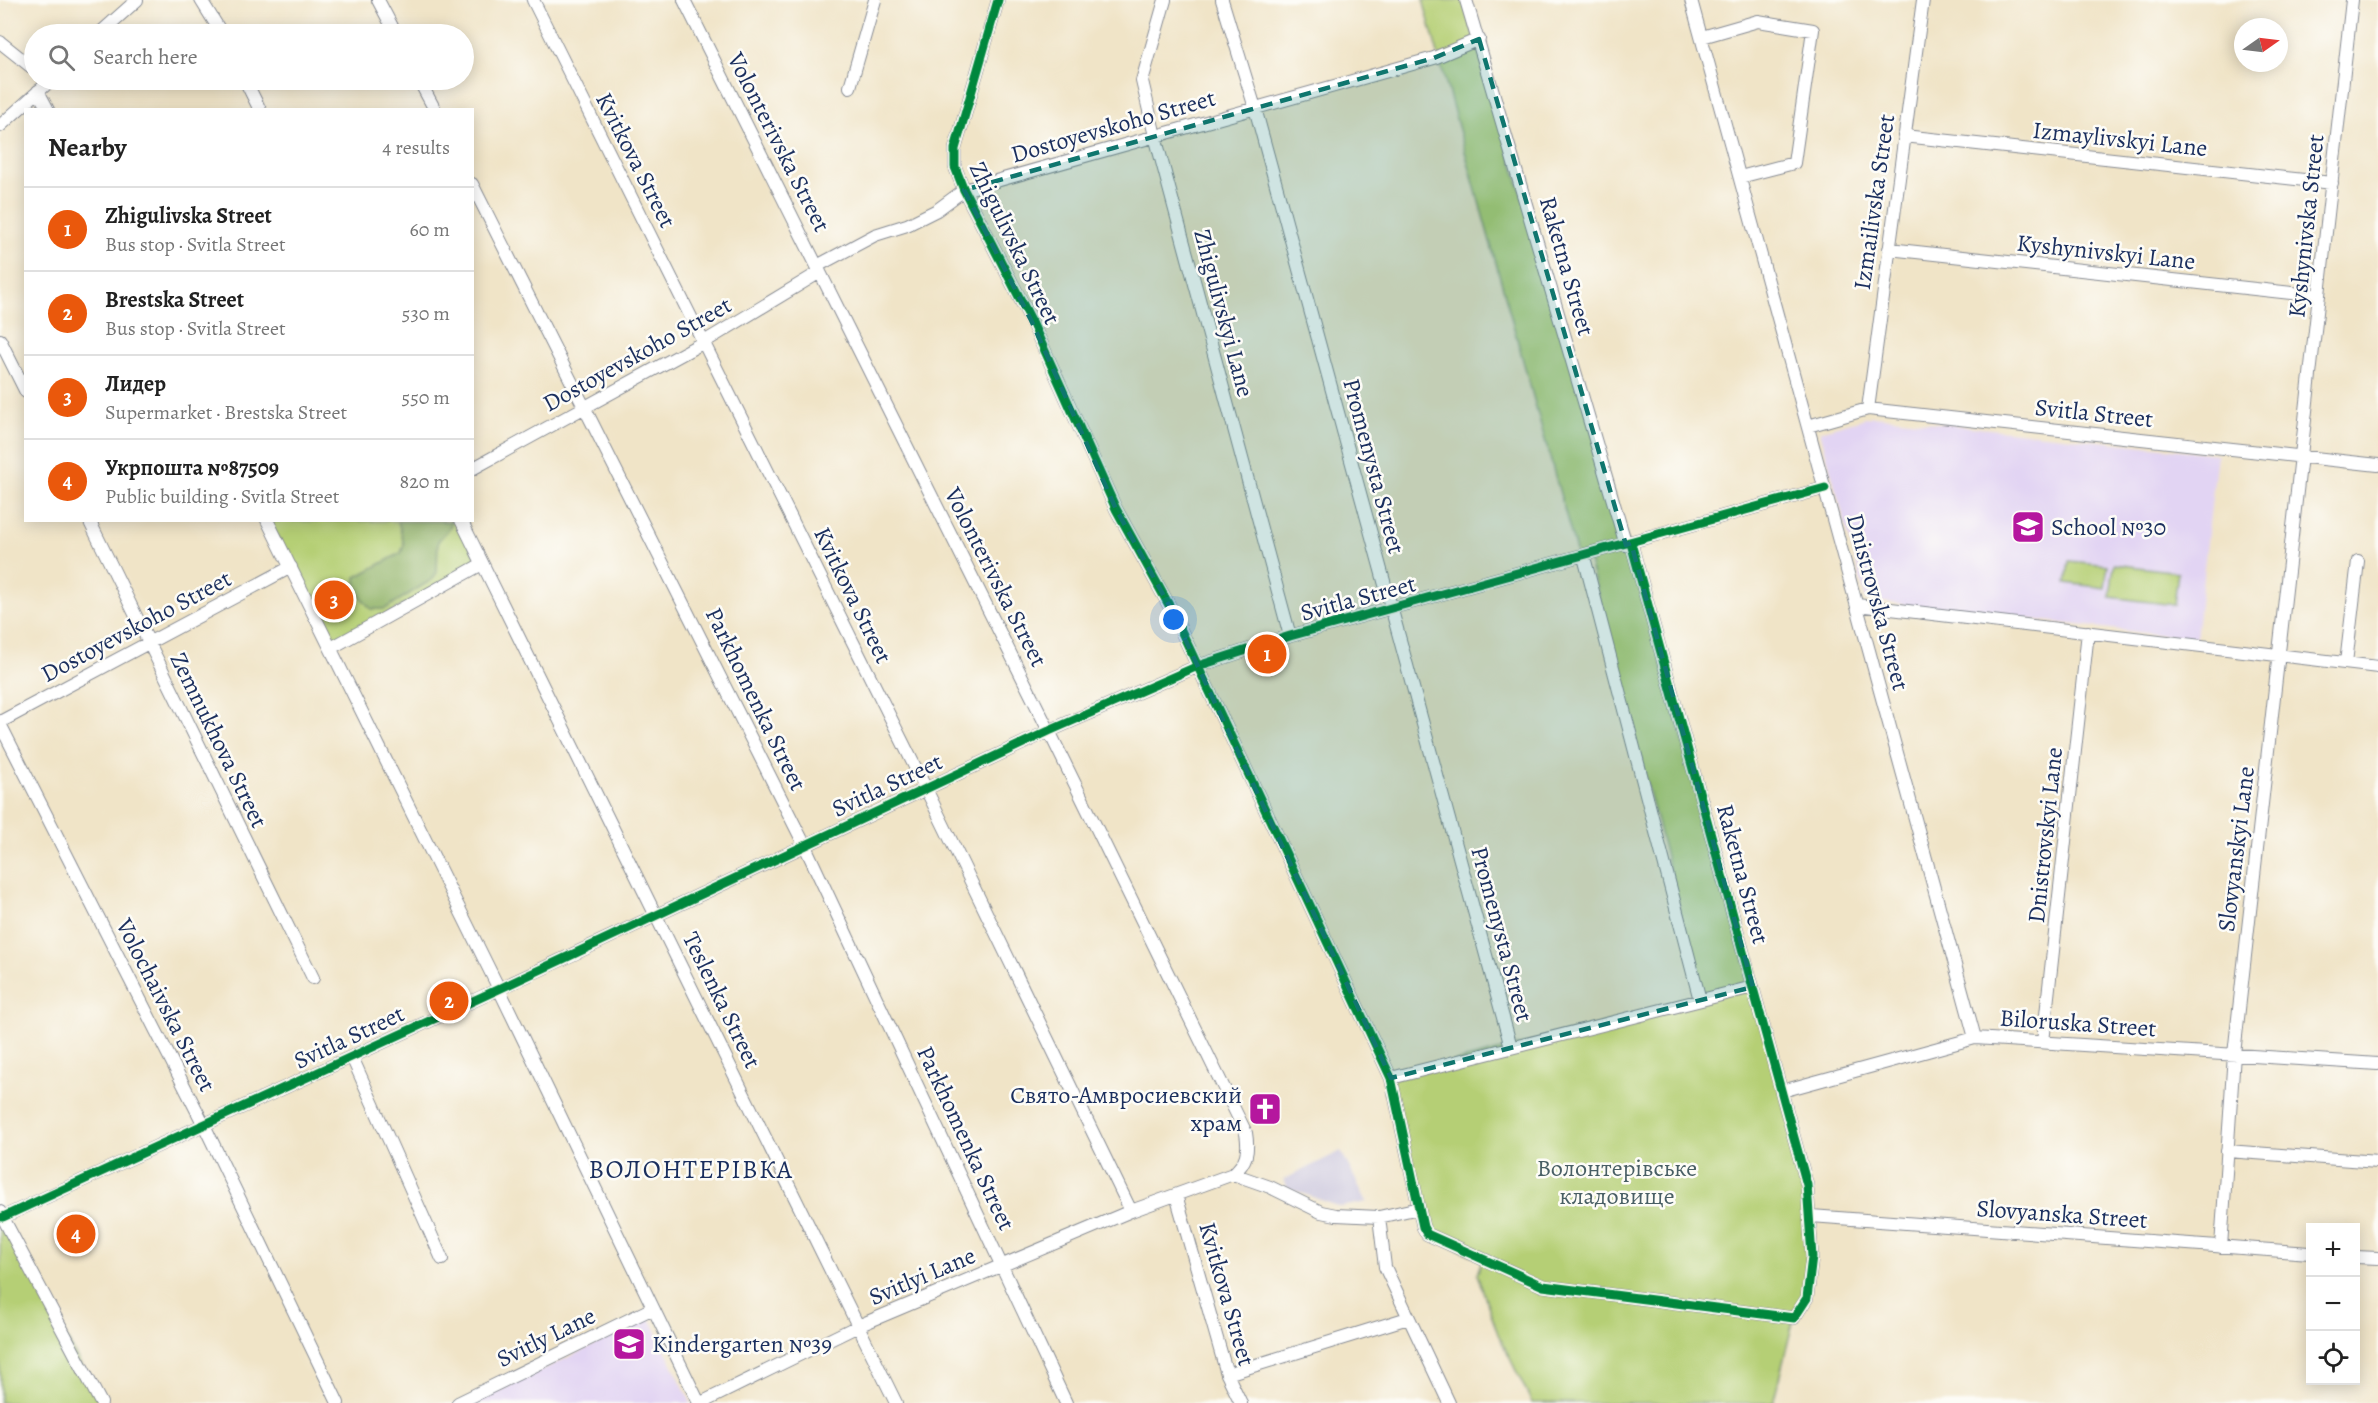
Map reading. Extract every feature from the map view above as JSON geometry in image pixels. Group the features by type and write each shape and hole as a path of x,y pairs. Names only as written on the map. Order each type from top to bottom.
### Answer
{"street":[{"path":"110,24 137,0"},
{"path":"201,0 216,24"},
{"path":"378,0 391,24"},
{"name":"Kvitkova Street","path":"533,0 926,789 1131,1211"},
{"name":"Volonterivska Street","path":"684,0 1049,731 1246,1133 1247,1157 1242,1166 1233,1174"},
{"path":"850,87 875,0"},
{"name":"Zhigulivska Street","path":"998,0 955,149 955,167 964,190 1031,320 1116,509 1170,607 1391,1078 1419,1208"},
{"name":"Zhigulivskyi Lane","path":"1165,0 1142,81 1290,636"},
{"name":"Promenysta Street","path":"1222,0 1255,108 1511,1047"},
{"name":"Raketna Street","path":"1419,1208 1423,1227 1434,1239 1543,1286 1794,1318 1807,1298 1812,1257 1811,1216 1801,1156 1629,544 1466,0"},
{"name":"Dnistrovska Street","path":"1691,0 1975,1038"},
{"name":"Izmailivska Street","path":"1868,409 1923,0"},
{"name":"Kyshynivska Street","path":"2301,457 2352,0"},
{"path":"1701,37 1758,21 1813,30 1794,163 1740,177"},
{"name":"Dostoyevskoho Street","path":"474,468 704,342 875,235 907,225 937,210 964,190 1434,58 1479,39"},
{"path":"0,42 24,61"},
{"path":"250,90 259,108"},
{"path":"424,90 434,108"},
{"path":"0,126 38,91 47,108"},
{"name":"Izmaylivskyi Lane","path":"1904,136 2332,183"},
{"name":"Parkhomenka Street","path":"474,188 586,406 805,846 1066,1403"},
{"name":"Kyshynivskyi Lane","path":"1889,249 2319,297"},
{"path":"0,340 24,388"},
{"name":"Svitla Street","path":"1808,426 1868,409 2378,465"},
{"name":"Slovyanskyi Lane","path":"2221,1247 2234,1054 2301,457"},
{"name":"Svitla Street","path":"2,1214 204,1125 1049,731 1198,666 1290,636 1826,488"},
{"name":"Zemnukhova Street","path":"90,522 313,978"},
{"path":"268,522 700,1403"},
{"name":"Teslenka Street","path":"462,522 896,1403"},
{"path":"1584,556 1700,1000"},
{"path":"2346,663 2358,561"},
{"path":"331,648 482,564"},
{"name":"Dostoyevskoho Street","path":"0,723 291,567"},
{"path":"1857,605 2378,667"},
{"name":"Dnistrovskyi Lane","path":"2043,1042 2088,632"},
{"name":"Volochaivska Street","path":"0,723 204,1125 338,1403"},
{"path":"1391,1078 1753,987"},
{"name":"Biloruska Street","path":"1782,1092 1975,1038 2378,1064"},
{"path":"352,1057 442,1259"},
{"path":"2227,1151 2378,1162"},
{"path":"1233,1174 1270,1187 1321,1212 1379,1217 1419,1208"},
{"name":"Svitlyi Lane","path":"700,1403 858,1326 1131,1211 1233,1174"},
{"name":"Kvitkova Street","path":"1176,1195 1227,1374 1241,1403"},
{"path":"2,1214 101,1403"},
{"name":"Slovyanska Street","path":"1811,1216 2306,1253"},
{"path":"1379,1217 1385,1267 1449,1403"},
{"path":"2360,1257 2378,1258"},
{"name":"Svitly Lane","path":"458,1403 653,1308"},
{"path":"1227,1374 1408,1318"}],"highlighted area":[{"path":"1479,39 1626,545 1631,543 1753,987 1391,1078 1170,607 1116,509 1031,320 964,190 1434,58"}],"shaded area":[{"name":"School №30","path":"1873,416 2217,454 2196,639 1866,600 1820,431"},
{"path":"1341,1151 1367,1202 1340,1207 1288,1188 1283,1180"},
{"name":"Kindergarten №39","path":"650,1318 691,1403 474,1403 542,1370"}],"green space":[{"name":"Волонтерівське кладовище","path":"1423,0 1463,0 1629,547 1807,1185 1807,1298 1794,1318 1773,1403 1532,1403 1498,1334 1477,1274 1482,1260 1427,1234 1391,1078 1703,999 1587,553 1577,555"},
{"path":"270,522 458,522 479,563 332,645"},
{"path":"398,522 451,522 450,528 438,541 437,572 433,579 385,609 371,609 357,591 356,577 401,553 404,544"},
{"path":"2069,561 2108,565 2105,588 2066,583"},
{"path":"2114,564 2178,572 2174,605 2110,597"},
{"path":"0,1212 101,1403 0,1403"}],"cycle path":[{"path":"998,0 955,149 955,167 964,190 1031,320 1116,509 1170,607 1391,1078 1423,1227 1427,1234 1543,1286 1794,1318 1807,1298 1812,1257 1807,1185 1631,543"},
{"path":"3,1217 499,989 1049,731 1198,666 1290,636 1825,488"}],"place":[{"name":"School №30","path":"2028,527"},
{"name":"Лидер","path":"334,600"},
{"name":"Zhigulivska Street","path":"1267,654"},
{"name":"Brestska Street","path":"449,1001"},
{"name":"Свято-Амвросиевский храм","path":"1265,1109"},
{"name":"Укрпошта №87509","path":"76,1234"},
{"name":"Kindergarten №39","path":"629,1344"}],"district":[{"name":"ВОЛОНТЕРІВКА","path":"691,1169"}]}
